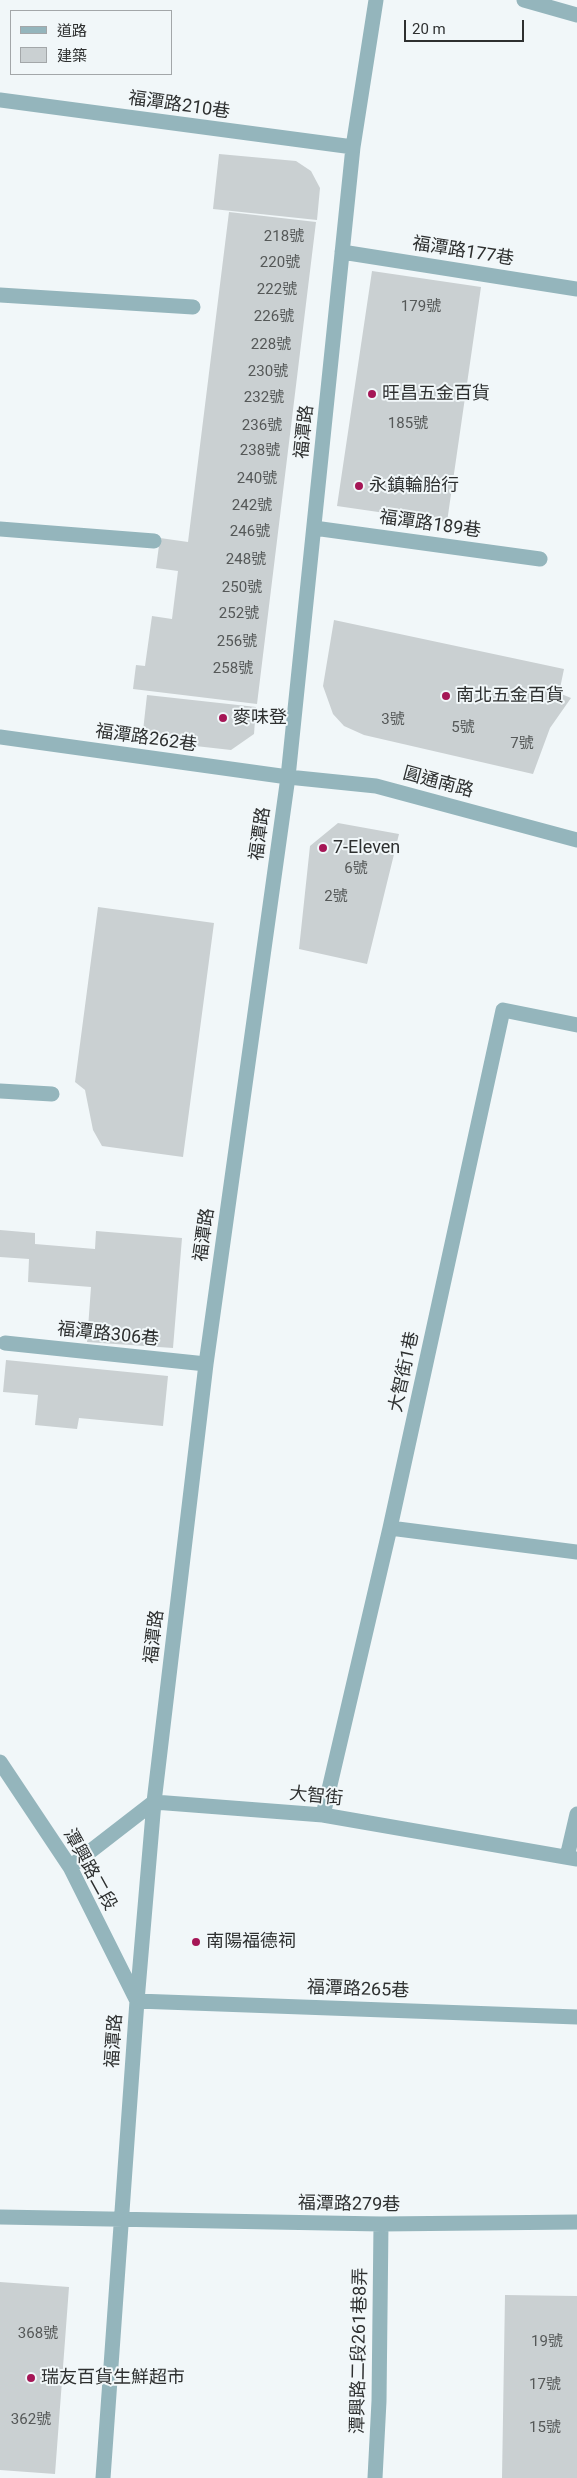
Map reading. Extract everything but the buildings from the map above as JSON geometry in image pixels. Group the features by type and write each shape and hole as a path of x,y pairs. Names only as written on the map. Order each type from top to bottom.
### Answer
{"street":[{"name":"福潭路","path":"103,2478 137,2000 154,1802 206,1364 288,777 353,147 376,0"},
{"path":"524,0 577,16"},
{"name":"福潭路210巷","path":"0,100 353,147"},
{"name":"福潭路177巷","path":"342,252 577,289"},
{"path":"0,295 193,307"},
{"name":"福潭路189巷","path":"314,528 540,559"},
{"path":"0,529 154,541"},
{"name":"福潭路262巷","path":"0,737 288,777"},
{"name":"圓通南路","path":"288,777 376,786 577,840"},
{"name":"大智街1巷","path":"323,1815 390,1528 503,1010 577,1026"},
{"path":"0,1091 52,1094"},
{"name":"福潭路306巷","path":"5,1343 206,1364"},
{"path":"390,1528 577,1552"},
{"name":"潭興路二段","path":"0,1762 70,1867 137,2000"},
{"path":"70,1867 154,1802"},
{"name":"大智街","path":"154,1802 323,1815 572,1858"},
{"path":"572,1858 577,1814"},
{"name":"福潭路265巷","path":"137,2000 577,2017"},
{"name":"福潭路279巷","path":"0,2217 381,2224 577,2222"},
{"name":"潭興路二段261巷8弄","path":"375,2478 379,2401 381,2224"}],"place":[{"name":"旺昌五金百貨","path":"372,394"},
{"name":"永鎮輪胎行","path":"359,486"},
{"name":"南北五金百貨","path":"446,696"},
{"name":"麥味登","path":"223,718"},
{"name":"7-Eleven","path":"323,848"},
{"name":"南陽福德祠","path":"196,1942"},
{"name":"瑞友百貨生鮮超市","path":"31,2378"}]}
